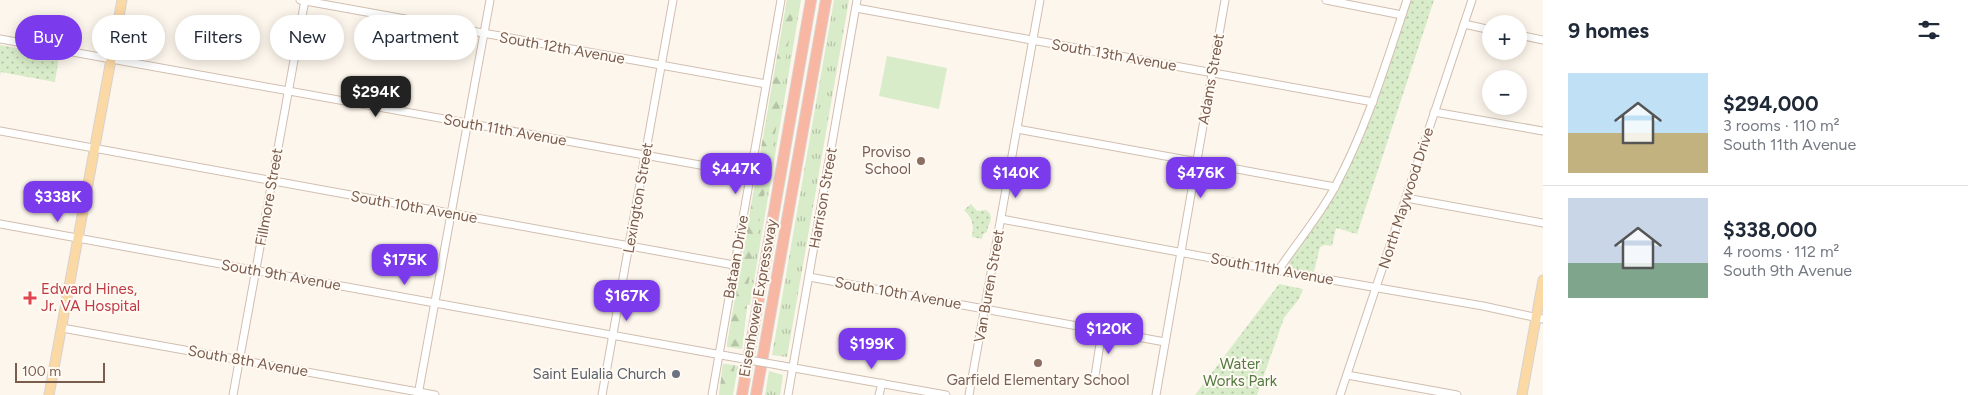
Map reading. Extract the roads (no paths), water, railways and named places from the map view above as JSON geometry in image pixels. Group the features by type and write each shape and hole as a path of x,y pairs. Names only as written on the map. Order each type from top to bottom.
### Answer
{"highway":[{"name":"Eisenhower Expressway","path":"742,395 812,0"},
{"name":"Eisenhower Expressway","path":"756,395 826,0"}],"main road":[{"path":"119,15 122,0"},
{"path":"49,395 111,60"},
{"path":"1522,395 1540,319 1543,280"}],"street":[{"name":"South 12th Avenue","path":"303,0 766,84"},
{"name":"Fillmore Street","path":"233,395 303,0"},
{"path":"418,394 490,0"},
{"name":"Lexington Street","path":"602,395 673,0"},
{"name":"Bataan Drive","path":"712,395 724,355 734,264 781,0"},
{"name":"Harrison Street","path":"788,395 857,0"},
{"name":"Van Buren Street","path":"969,395 1040,0"},
{"name":"Adams Street","path":"1156,395 1225,0"},
{"path":"1326,0 1402,15"},
{"path":"1278,271 1335,187 1350,157 1373,102 1407,0"},
{"name":"North Maywood Drive","path":"1340,395 1472,0"},
{"name":"South 13th Avenue","path":"856,8 1373,102"},
{"path":"1464,24 1482,28"},
{"path":"1527,37 1543,40"},
{"name":"South 11th Avenue","path":"0,38 92,55"},
{"name":"South 11th Avenue","path":"117,60 750,174"},
{"path":"1434,112 1543,131"},
{"path":"1017,129 1335,187"},
{"name":"South 10th Avenue","path":"0,132 734,264"},
{"path":"1406,198 1543,223"},
{"name":"South 11th Avenue","path":"1001,219 1278,271 1529,315 1540,319"},
{"name":"South 9th Avenue","path":"0,224 946,395"},
{"name":"South 10th Avenue","path":"809,277 1165,342"},
{"name":"South 8th Avenue","path":"62,328 418,394 435,395"},
{"path":"1094,376 1102,331"},
{"path":"1347,375 1457,395"},
{"path":"880,395 882,383"}],"place":[{"name":"Proviso School","path":"921,161"},
{"name":"Edward Hines, Jr. VA Hospital","path":"30,298"},
{"name":"Garfield Elementary School","path":"1038,363"},
{"name":"Saint Eulalia Church","path":"676,374"}],"park label":[{"name":"Water Works Park","path":"1240,372"}]}
